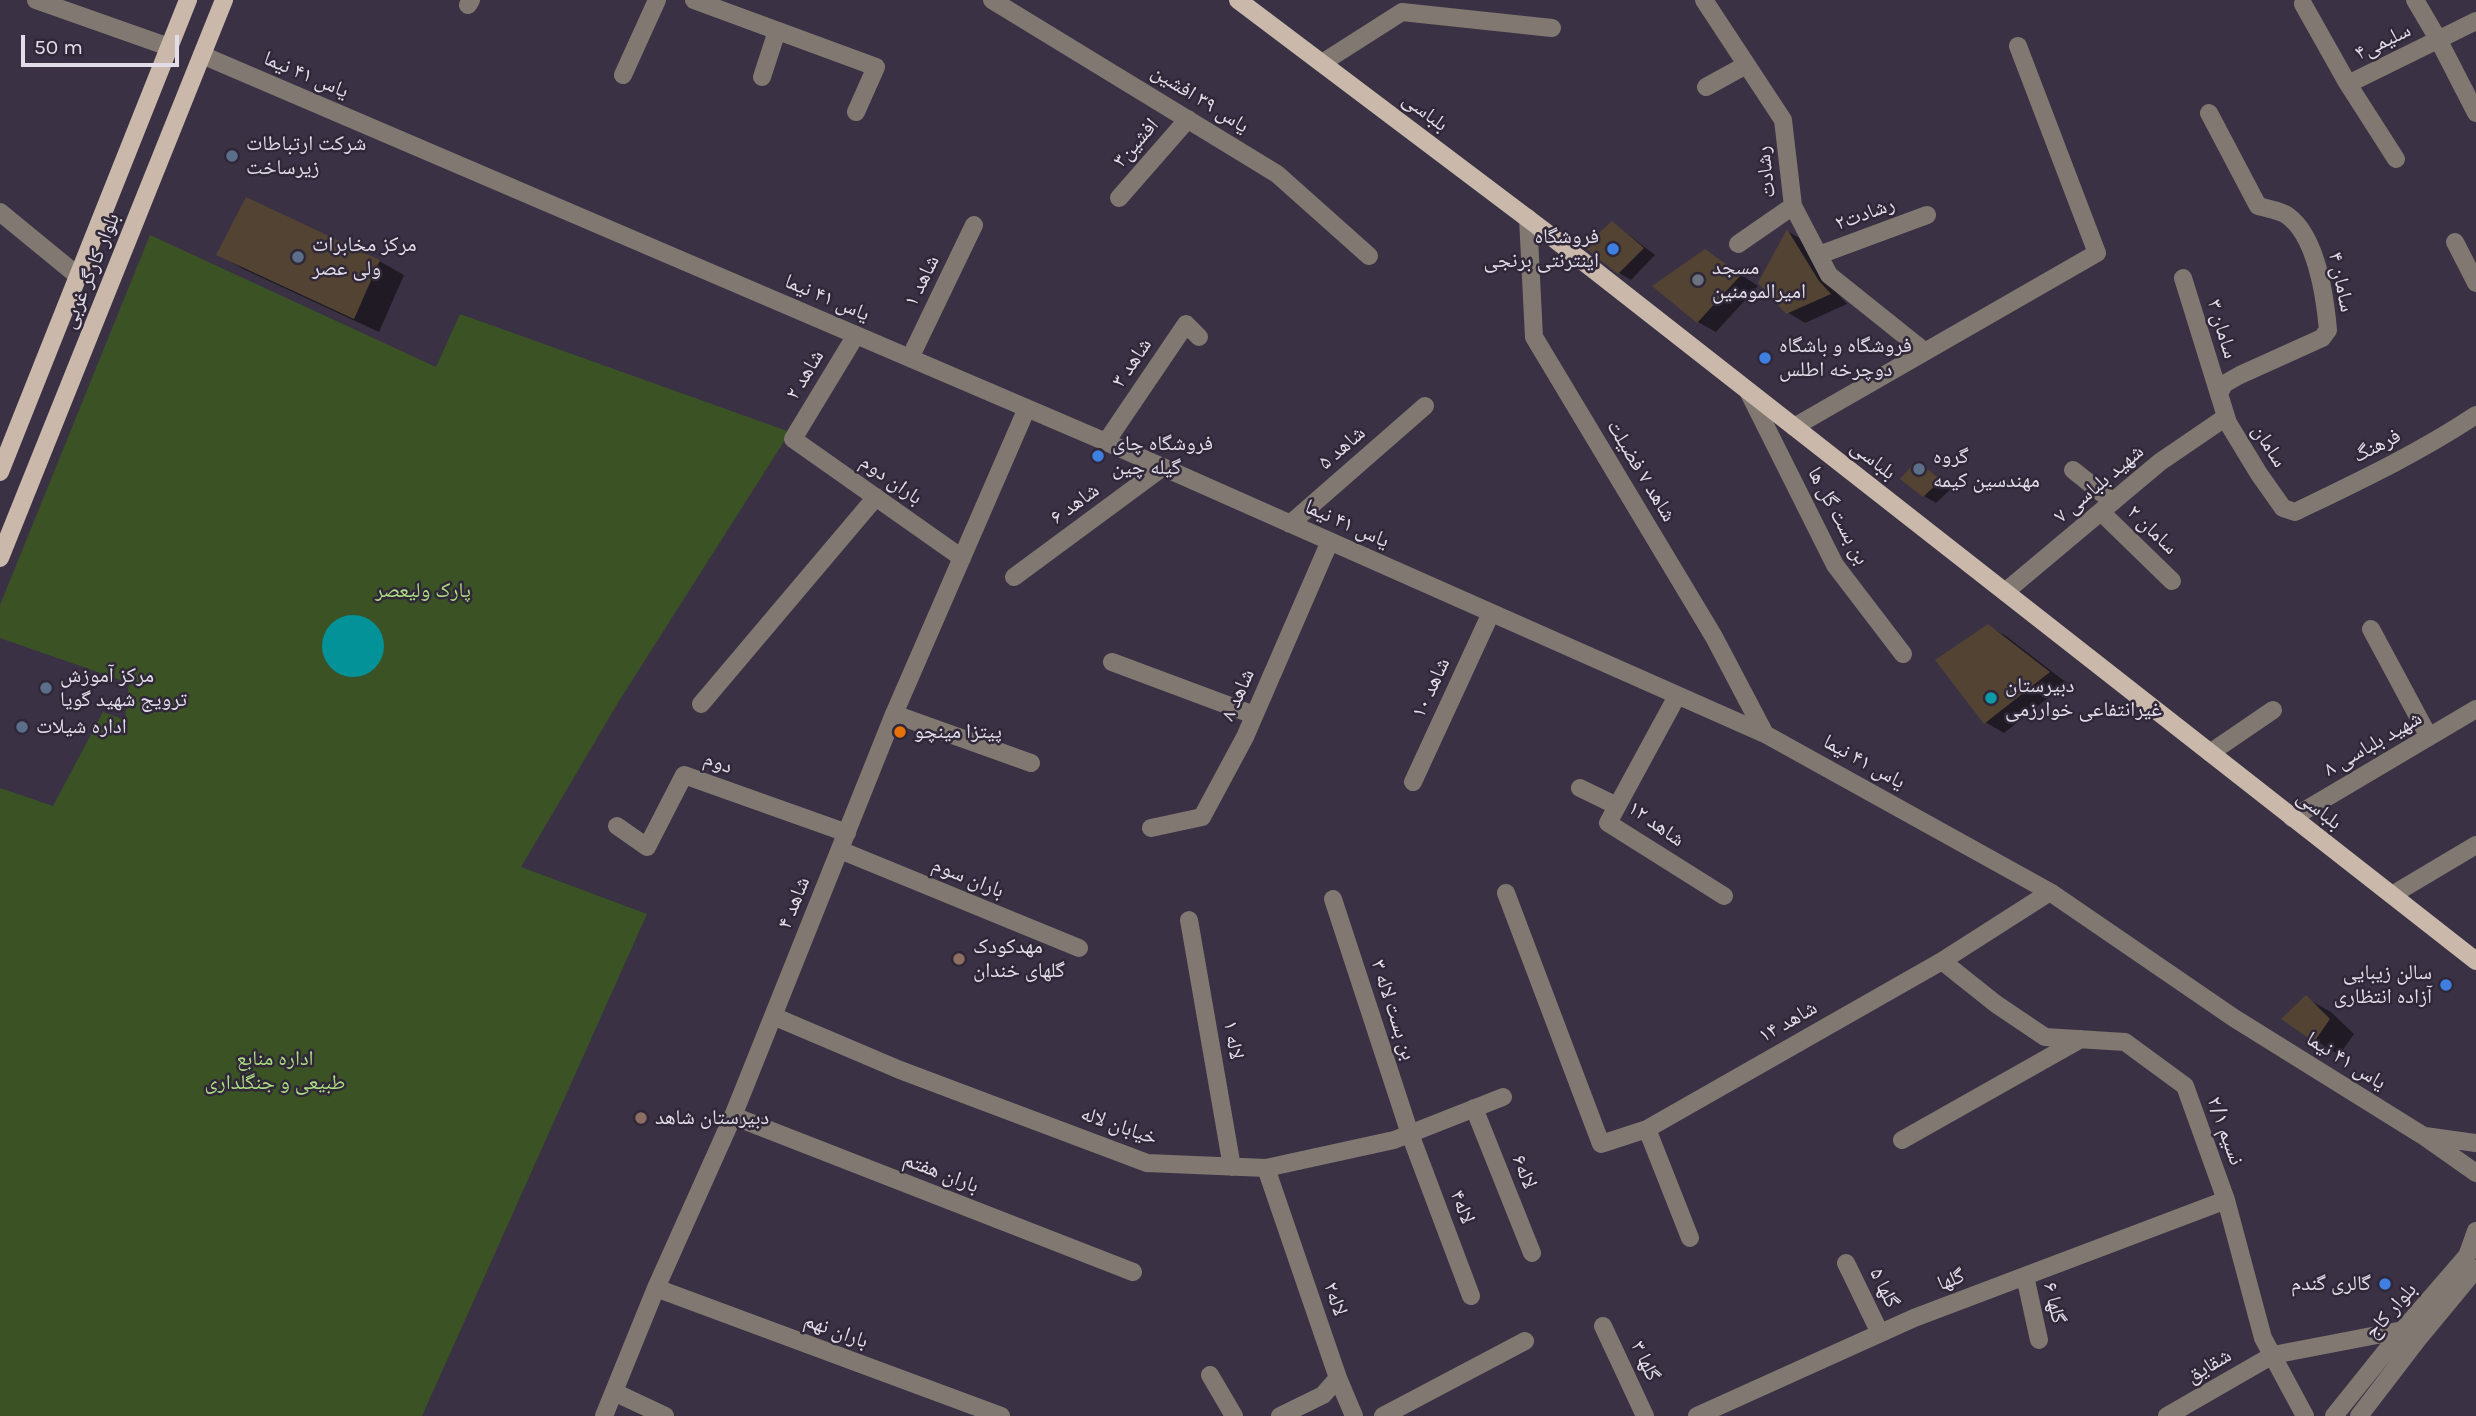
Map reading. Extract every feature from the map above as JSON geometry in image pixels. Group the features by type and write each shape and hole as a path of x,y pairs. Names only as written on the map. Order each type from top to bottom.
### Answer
{"main road":[{"name":"بلوار کارگر غربی","path":"0,472 188,0"},
{"name":"بلوار کارگر غربی","path":"0,558 224,0"},
{"name":"بلباسی","path":"1238,0 1528,218 2476,961"}],"street":[{"path":"36,0 169,47"},
{"path":"622,75 657,0"},
{"path":"694,0 876,67 856,112"},
{"name":"یاس ۳۹ افشین","path":"992,0 1278,174 1369,256"},
{"name":"رشادت","path":"1703,0 1783,120 1793,206 1829,275 1924,351"},
{"path":"2415,0 2476,113"},
{"path":"2303,4 2348,85 2396,159"},
{"path":"1322,63 1402,12 1552,28"},
{"name":"سلیمی۴","path":"2348,85 2476,21"},
{"path":"762,77 778,31"},
{"path":"1794,427 2096,253 2018,46"},
{"name":"یاس ۴۱ نیما","path":"202,55 1106,442 1765,734 2050,892 2234,1018 2422,1135 2476,1173"},
{"path":"1706,87 1746,65"},
{"name":"سامان ۴","path":"2209,113 2258,206 2284,214 2298,225 2310,242 2328,330 2322,338 2239,374 2224,384 2219,394"},
{"name":"افشین۳","path":"1119,198 1188,119"},
{"path":"1738,244 1793,206"},
{"path":"0,212 78,276"},
{"name":"رشادت۲","path":"1819,255 1927,215"},
{"name":"شاهد ۷ فضیلت","path":"1528,218 1534,337 1714,637 1765,734"},
{"name":"شاهد ۱","path":"910,358 974,225"},
{"path":"2455,242 2474,275"},
{"name":"سامان ۳","path":"2183,278 2219,394"},
{"name":"شاهد ۳","path":"1106,442 1186,324 1199,337"},
{"name":"شاهد ۲","path":"793,439 856,335"},
{"name":"بن بست گل ها","path":"1748,391 1835,565 1903,654"},
{"name":"سامان","path":"2219,394 2226,417 2259,474 2283,508 2295,512"},
{"name":"شاهد ۵","path":"1290,524 1425,406"},
{"name":"شاهد ۴","path":"604,1416 656,1288 733,1116 894,715 1027,408"},
{"name":"فرهنگ","path":"2295,512 2445,436 2476,415"},
{"name":"شهید بلباسی ۷","path":"2005,592 2160,462 2226,417"},
{"name":"باران دوم","path":"793,439 962,558"},
{"name":"شاهد ۶","path":"1014,577 1163,467"},
{"name":"سامان ۲","path":"2073,470 2172,581"},
{"path":"701,704 876,497"},
{"name":"شاهد ۸","path":"1151,828 1202,817 1254,715 1330,541"},
{"name":"شاهد ۱۰","path":"1413,782 1491,613"},
{"path":"2371,629 2429,737"},
{"path":"1112,662 1254,715"},
{"name":"شاهد ۱۲","path":"1677,696 1608,823 1724,896"},
{"name":"شهید بلباسی ۸","path":"2292,818 2476,709"},
{"path":"2210,753 2273,710"},
{"path":"894,715 1031,763"},
{"name":"دوم","path":"617,826 647,847 684,775 847,833"},
{"path":"1580,788 1617,806"},
{"path":"2392,895 2476,845"},
{"name":"باران سوم","path":"840,850 1079,948"},
{"name":"شاهد ۱۴","path":"1506,893 1601,1144 1647,1129 1942,961 2050,892"},
{"name":"بن بست لاله ۳","path":"1333,899 1410,1134"},
{"name":"لاله ۱","path":"1189,920 1231,1167"},
{"name":"نسیم ۲/۱","path":"1942,961 1996,1004 2045,1037 2125,1042 2185,1086 2227,1200 2263,1338 2305,1416"},
{"name":"خیابان لاله","path":"773,1016 900,1070 1147,1163 1266,1168 1394,1140 1503,1097"},
{"path":"1902,1140 2081,1039"},
{"name":"لاله۶","path":"1474,1108 1532,1253"},
{"name":"باران هفتم","path":"733,1116 1133,1272"},
{"path":"1647,1129 1690,1238"},
{"name":"لاله۴","path":"1410,1134 1471,1296"},
{"path":"2422,1135 2476,1143"},
{"name":"لاله۲","path":"1266,1168 1338,1378 1354,1416"},
{"name":"گلها","path":"1697,1416 1914,1318 2227,1200"},
{"name":"بلوار کاج","path":"2461,1287 2467,1256 2476,1231"},
{"name":"گلها ۵","path":"1846,1263 1880,1334"},
{"name":"بلوار کاج","path":"2334,1416 2476,1269"},
{"name":"گلها ۶","path":"2025,1276 2039,1340"},
{"name":"باران نهم","path":"656,1288 1001,1416"},
{"name":"گلها ۳","path":"1603,1326 1645,1416"},
{"name":"شقایق","path":"2168,1416 2273,1355 2410,1335"},
{"name":"بلوار کاج","path":"2359,1416 2410,1335"},
{"path":"1383,1416 1525,1341"},
{"path":"1210,1375 1234,1416"},
{"path":"1280,1416 1323,1395 1338,1378"},
{"path":"614,1392 665,1416"}],"green space":[{"path":"150,235 436,367 460,314 790,432 619,701 521,867 647,914 422,1416 0,1416 0,788 53,806 103,712 125,720 129,683 0,638 0,605"}],"shaded area":[{"path":"353,615 365,617 375,624 382,634 382,658 375,668 365,675 353,677 341,675 331,668 324,658 322,646 324,634 331,624 341,617"}],"building":[{"name":"مرکز مخابرات ولی عصر","path":"246,197 380,260 354,319 216,255"},
{"name":"فروشگاه اینترنتی برنجی","path":"1612,221 1644,248 1618,274 1584,247"},
{"path":"1787,229 1819,281 1831,294 1786,314 1758,283"},
{"name":"مسجد امیرالمومنین","path":"1705,249 1741,275 1697,323 1652,286"},
{"name":"گروه مهندسین کیمه","path":"1917,460 1941,480 1923,497 1900,479"},
{"name":"دبیرستان غیرانتفاعی خوارزمی","path":"1988,624 2050,672 1984,724 1935,660"},
{"path":"2306,995 2330,1019 2314,1042 2281,1019"}],"place":[{"name":"شرکت ارتباطات زیرساخت","path":"232,156"},
{"name":"فروشگاه اینترنتی برنجی","path":"1613,249"},
{"name":"مرکز مخابرات ولی عصر","path":"298,257"},
{"name":"مسجد امیرالمومنین","path":"1698,280"},
{"name":"فروشگاه و باشگاه دوچرخه اطلس","path":"1765,358"},
{"name":"فروشگاه چای گیله‌ چین","path":"1098,456"},
{"name":"گروه مهندسین کیمه","path":"1919,469"},
{"name":"مرکز آموزش ترویج شهید گویا","path":"46,688"},
{"name":"دبیرستان غیرانتفاعی خوارزمی","path":"1991,698"},
{"name":"اداره شیلات","path":"22,727"},
{"name":"پیتزا مینچو","path":"900,732"},
{"name":"مهدکودک گلهای خندان","path":"959,959"},
{"name":"سالن زیبایی آزاده انتظاری","path":"2446,985"},
{"name":"دبیرستان شاهد","path":"641,1118"},
{"name":"گالری گندم","path":"2385,1284"}],"park label":[{"name":"پارک ولیعصر","path":"423,591"},
{"name":"اداره منابع طبیعی و جنگلداری","path":"275,1071"}]}
